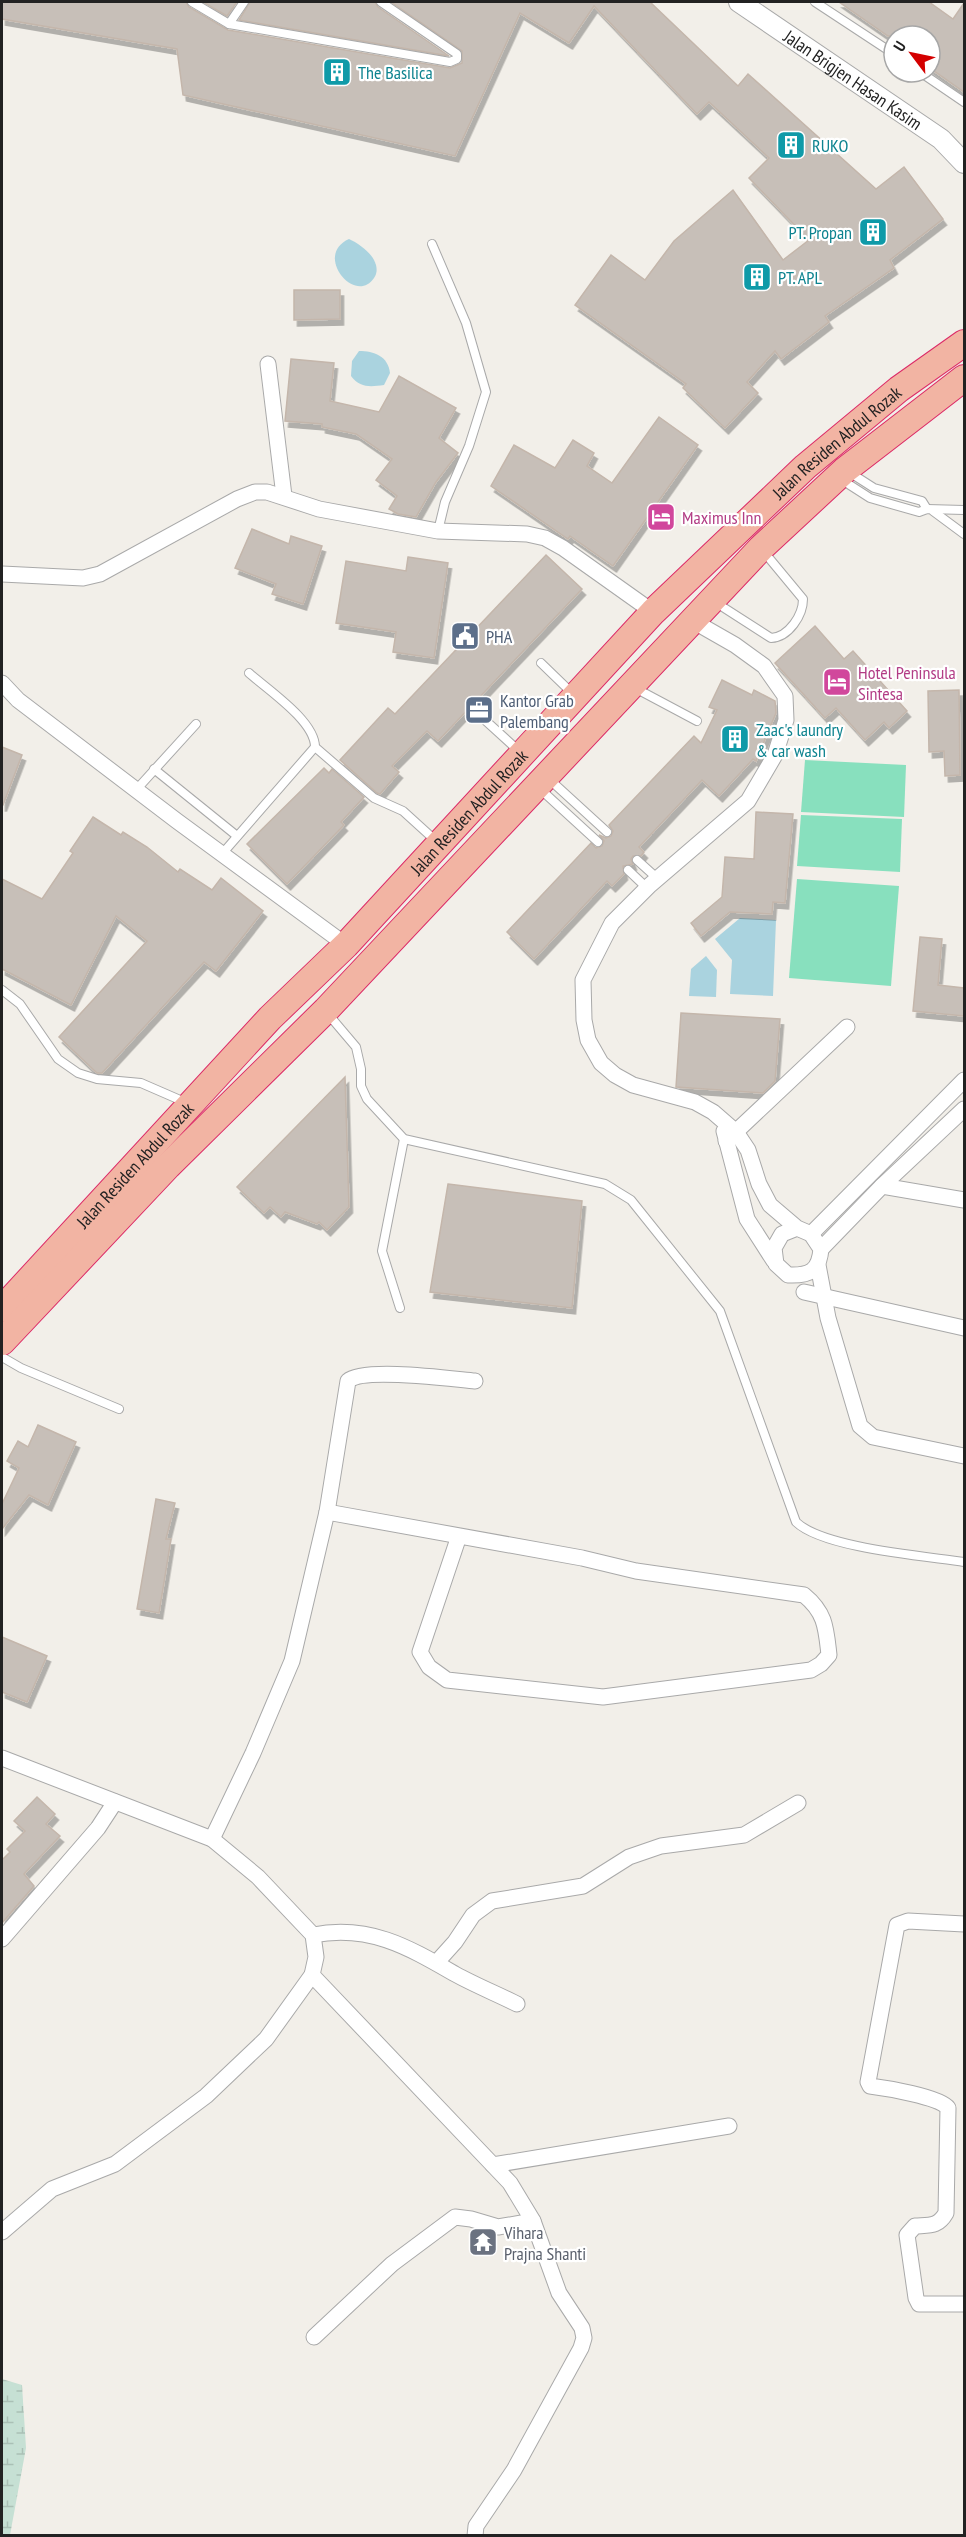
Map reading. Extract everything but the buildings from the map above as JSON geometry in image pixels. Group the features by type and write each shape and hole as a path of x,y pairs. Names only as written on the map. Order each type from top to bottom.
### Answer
{"highway":[{"name":"Jalan Residen Abdul Rozak","path":"2,1309 270,1018 346,945 653,612 805,467 899,389 964,343"},
{"name":"Jalan Residen Abdul Rozak","path":"2,1342 168,1166 326,1010 761,548 841,474 964,378"}],"street":[{"name":"Jalan Brigjen Hasan Kasim","path":"739,2 759,10 941,139 964,163"},
{"path":"268,364 284,495"},
{"path":"2,574 83,578 100,574 237,499 255,492 267,492 284,495 319,508 438,531 527,534 545,538 563,548 653,612"},
{"path":"693,621 735,645 764,666 785,696 786,720 774,754 748,801 652,883 612,923 583,980 584,1020 588,1040 601,1063 615,1075 633,1085 695,1102 722,1119 731,1136 747,1219 776,1264 828,1318"},
{"path":"2,683 18,700 139,787 222,854 346,945"},
{"path":"731,1136 847,1027"},
{"path":"776,1264 774,1248 782,1234 804,1231 933,1112 964,1080"},
{"path":"964,1109 882,1186 821,1249 818,1265 828,1318 857,1420 864,1431 873,1437 964,1456"},
{"path":"933,1112 948,1125"},
{"path":"731,1136 748,1150 765,1197 777,1213 804,1231 821,1249"},
{"path":"882,1186 964,1200"},
{"path":"788,1275 804,1275 818,1265"},
{"path":"804,1292 964,1328"},
{"path":"212,1839 253,1753 292,1661 327,1512 348,1381 353,1376 405,1375 475,1382"},
{"path":"327,1512 459,1536 636,1571 804,1595 818,1606 829,1655 811,1670 603,1697 447,1680 429,1667 420,1652 459,1536"},
{"path":"2,1758 212,1839 258,1877 313,1935 316,1957 312,1975 267,2039 206,2096 115,2164 52,2189 2,2232"},
{"path":"2,1939 98,1828 116,1802"},
{"path":"437,1962 455,1942 473,1915 492,1901 583,1886 629,1857 661,1846 744,1835 798,1803"},
{"path":"964,1924 908,1921 897,1925 868,2082 870,2086 932,2099 945,2104 948,2108 946,2213 936,2225 915,2226 908,2235 916,2298 919,2304 964,2304"},
{"path":"313,1935 345,1931 380,1937 437,1962 454,1973 517,2004"},
{"path":"312,1975 510,2183 533,2221 559,2293 582,2328 584,2341 514,2470 476,2526 475,2535"},
{"path":"493,2165 729,2126"},
{"path":"314,2337 392,2264 455,2217 498,2226 533,2221"}],"lane":[{"path":"192,2 202,4 229,24 450,62 457,59 457,54 381,2"},
{"path":"229,24 244,2"},
{"path":"815,2 882,46"},
{"path":"938,84 964,102"},
{"path":"432,244 466,323 486,392 469,446 445,502 438,531"},
{"path":"841,474 874,488 922,501 930,510 964,534"},
{"path":"930,510 964,510"},
{"path":"712,600 771,638 777,638 799,618 803,610 803,599 761,548"},
{"path":"541,663 576,697"},
{"path":"222,854 315,747 315,740 305,723 249,674"},
{"path":"631,685 697,721"},
{"path":"486,721 523,754"},
{"path":"139,787 196,724"},
{"path":"315,747 374,798 403,811 440,844"},
{"path":"154,769 236,838"},
{"path":"541,781 607,832"},
{"path":"541,781 598,842"},
{"path":"637,860 652,883"},
{"path":"628,870 652,883"},
{"path":"2,990 20,1004 58,1059 78,1073 97,1079 141,1083 191,1105"},
{"path":"326,1010 356,1047 360,1062 361,1086 367,1099 404,1139 605,1184 631,1200 720,1311 796,1521 811,1533 848,1544 964,1563"},
{"path":"400,1308 382,1251 404,1139"},
{"path":"2,1357 21,1368 119,1409"}],"green space":[{"path":"805,760 906,765 904,817 801,812"},
{"path":"801,815 902,819 900,872 797,866"},
{"path":"797,879 899,886 891,986 789,978"},
{"path":"2,2379 22,2385 26,2448 10,2535 2,2535"}],"water":[{"path":"349,239 367,251 375,262 377,269 375,276 366,285 357,286 348,282 336,266 335,256 339,246"},
{"path":"359,351 375,353 386,362 390,373 384,385 366,386 358,383 351,376 352,361"},
{"path":"740,918 776,920 773,996 730,994 732,960 715,939"},
{"path":"706,956 717,970 716,997 689,996 691,969"}],"place":[{"name":"The Basilica","path":"337,72"},
{"name":"RUKO","path":"791,145"},
{"name":"PT. Propan","path":"873,232"},
{"name":"PT. APL","path":"757,277"},
{"name":"Maximus Inn","path":"661,517"},
{"name":"PHA","path":"465,636"},
{"name":"Hotel Peninsula Sintesa","path":"837,682"},
{"name":"Kantor Grab Palembang","path":"479,710"},
{"name":"Zaac's laundry & car wash","path":"735,739"},
{"name":"Vihara Prajna Shanti","path":"483,2242"}]}
